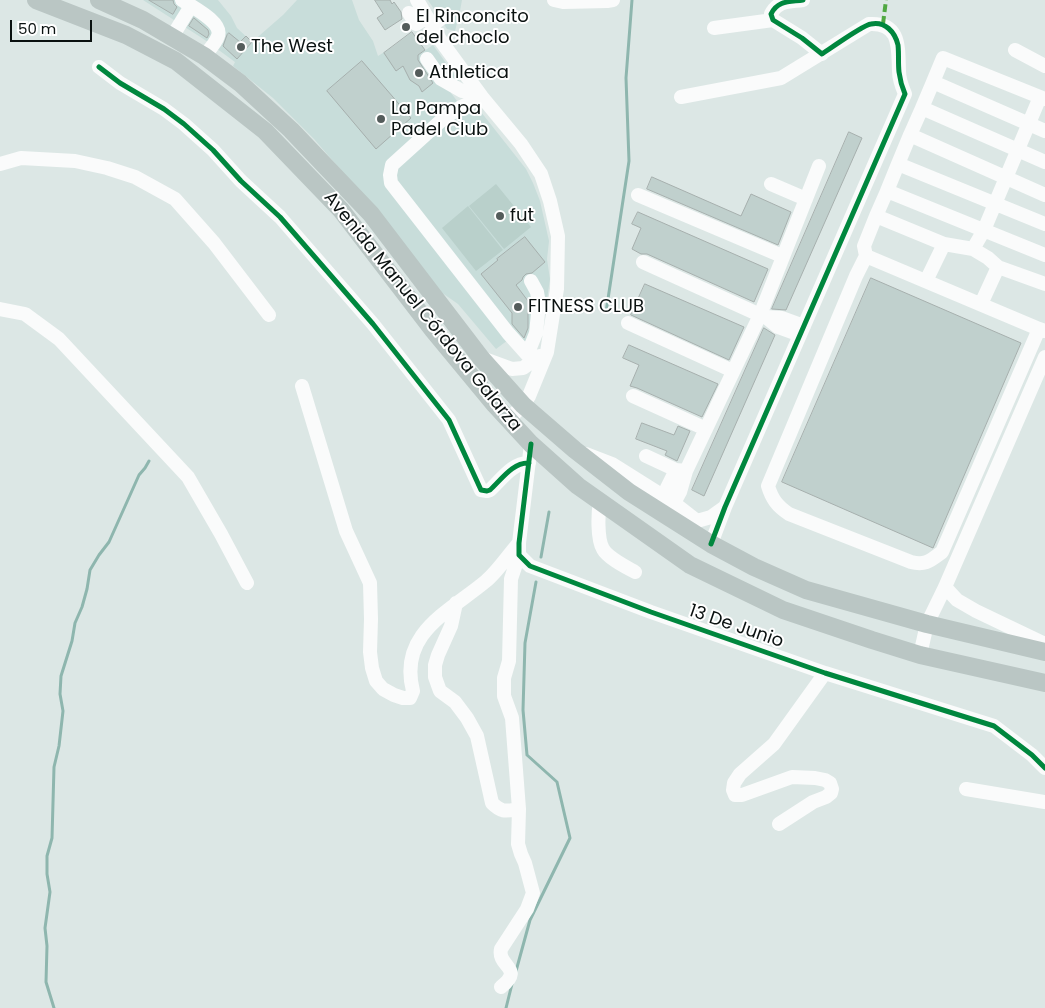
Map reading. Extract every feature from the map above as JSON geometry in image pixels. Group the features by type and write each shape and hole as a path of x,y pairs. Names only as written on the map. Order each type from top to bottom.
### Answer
{"main road":[{"name":"Avenida Manuel Córdova Galarza","path":"36,0 126,35 176,61 265,131 341,210 433,330 508,420 531,444 578,486 690,565 784,610 872,640 920,654 1045,684"},
{"name":"Avenida Manuel Córdova Galarza","path":"99,0 144,20 204,56 240,83 291,130 370,214 481,358 523,405 575,450 630,492 754,568 806,590 927,624 1045,652"},
{"path":"415,306 431,292"}],"street":[{"path":"417,0 441,41 479,94 521,144 541,174 550,200 558,236 557,289 547,352 523,405 508,420"},
{"path":"554,0 563,2 607,2 613,0"},
{"path":"773,20 771,14 774,9 784,2 803,0"},
{"path":"172,37 187,3 215,23 218,30 218,35 204,56"},
{"path":"408,13 416,24 446,15"},
{"path":"714,28 773,20 802,38 822,54"},
{"path":"681,97 782,78 869,24 883,24 890,29 895,37 898,45 899,73 905,94 725,507 712,542"},
{"path":"1015,50 1045,66"},
{"path":"866,256 1042,330 942,552 928,563 917,564 789,514 779,507 771,497 768,486 852,285 866,256 864,246 943,58 1043,98 1028,124 984,230 973,249"},
{"path":"427,59 441,79 462,91 479,94"},
{"path":"99,67 135,93 152,101 175,117 213,150 241,181 280,217 366,317 449,420 481,490 490,490 518,465 524,462 529,463"},
{"path":"933,82 1045,131"},
{"path":"479,94 444,118 392,165 391,182 508,333 529,357"},
{"path":"922,108 1045,162"},
{"path":"910,135 1045,195"},
{"path":"0,164 21,158 75,161 135,177 175,199 214,243 269,315"},
{"path":"898,164 1045,224"},
{"path":"668,499 680,492 681,470 706,429 733,371 763,316 782,256 819,166"},
{"path":"771,184 806,199"},
{"path":"887,191 1045,255"},
{"path":"638,195 782,256"},
{"path":"876,216 944,244 973,249 998,267 1045,284"},
{"path":"926,281 944,244"},
{"path":"643,262 763,316 778,327 802,331"},
{"path":"981,304 998,267"},
{"path":"481,358 512,369 523,368 529,357 530,348 536,333 537,292 531,281"},
{"path":"538,304 554,314"},
{"path":"0,309 25,314 59,339 188,477 247,583"},
{"path":"628,323 733,371"},
{"path":"529,357 547,352"},
{"path":"920,654 927,624 945,587 1045,357"},
{"path":"302,386 346,531 370,583 372,619 370,652 376,681 383,689 394,696 410,698 413,691 410,677 413,652 426,630 446,611 488,580 519,549"},
{"path":"633,396 706,429"},
{"path":"501,987 509,980 511,973 500,952 527,909 533,893 518,844 519,809 512,718 504,696 504,678 509,661 511,579 519,549 531,444"},
{"path":"575,450 612,464 668,499 696,521 712,542"},
{"path":"646,456 681,470"},
{"path":"600,502 598,509 599,534 603,549 610,557 635,572"},
{"path":"696,521 712,517 725,507"},
{"name":"13 De Junio","path":"519,549 530,566 651,612 825,673 994,726 1032,755 1045,768"},
{"path":"945,587 957,600 976,611 1045,644"},
{"path":"456,603 451,626 435,665 435,677 440,691 455,702 468,718 477,736 492,803 498,810 519,809"},
{"path":"779,824 831,793 830,783 815,778 792,777 742,795 735,795 733,790 734,783 740,774 774,744 825,673"},
{"path":"966,789 1045,802"}],"shaded area":[{"path":"143,0 218,0 231,16 237,28 252,42 297,0 352,0 359,20 373,41 378,56 394,46 412,59 433,45 459,81 451,93 467,114 476,108 481,112 526,169 540,201 549,241 547,259 550,279 546,306 543,310 535,349 508,340 496,349 458,304 438,290 352,183 314,139 273,98 233,66 235,62"},
{"path":"428,0 462,0 455,31 447,29"}],"green space":[{"name":"fut","path":"496,184 531,227 504,249 469,206"},
{"name":"fut","path":"468,206 503,250 476,271 442,228"}],"building":[{"path":"149,0 173,0 177,7 173,14"},
{"path":"375,0 390,0 392,4 394,2 401,12 402,19 385,30 377,18 383,14"},
{"path":"194,18 208,30 207,38 189,26"},
{"path":"412,32 425,50 418,55 418,60 433,83 422,92 419,86 410,80 403,66 396,71 384,53"},
{"path":"229,33 240,42 246,36 252,42 237,59 223,46"},
{"path":"362,61 411,118 376,149 327,91"},
{"path":"849,132 862,138 786,310 772,309"},
{"path":"652,177 741,216 751,194 791,212 778,245 647,189"},
{"path":"638,212 768,269 754,302 632,249 641,228 632,224"},
{"path":"525,237 545,262 532,273 526,274 516,285 528,301 528,328 524,338 512,324 512,313 481,274"},
{"path":"871,278 1021,343 933,548 782,482"},
{"path":"645,284 744,327 729,360 631,315"},
{"path":"764,328 775,335 704,496 692,490"},
{"path":"629,345 718,384 702,417 630,386 639,365 623,358"},
{"path":"642,423 674,435 678,426 690,431 677,461 665,455 667,451 636,439"}],"waterway":[{"path":"606,312 629,161 626,78 632,0"},
{"path":"54,1008 46,982 47,946 45,928 50,892 47,856 52,838 54,767 59,746 63,711 60,694 61,676 72,641 75,623 87,589 90,570 109,542 139,475 149,461"},
{"path":"541,557 549,512"},
{"path":"516,971 530,920 570,838 557,782 527,755 523,710 525,643 536,582"},
{"path":"506,1008 512,984"}],"marked path":[{"path":"883,24 886,0"}],"cycle path":[{"path":"711,544 725,507 905,94 899,75 898,45 889,28 881,24 867,25 822,54 802,38 773,20 771,14 777,6 785,2 803,0"},
{"path":"99,67 120,83 164,109 184,124 213,150 241,181 280,217 373,324 449,420 481,490 490,490 513,468 523,463 529,463"},
{"path":"531,444 519,543 519,555 530,566 651,612 825,673 994,726 1032,755 1045,768"}],"place":[{"name":"El Rinconcito del choclo","path":"406,27"},
{"name":"The West","path":"241,47"},
{"name":"Athletica","path":"419,73"},
{"name":"La Pampa Padel Club","path":"381,119"},
{"name":"fut","path":"500,216"},
{"name":"FITNESS CLUB","path":"518,307"}]}
